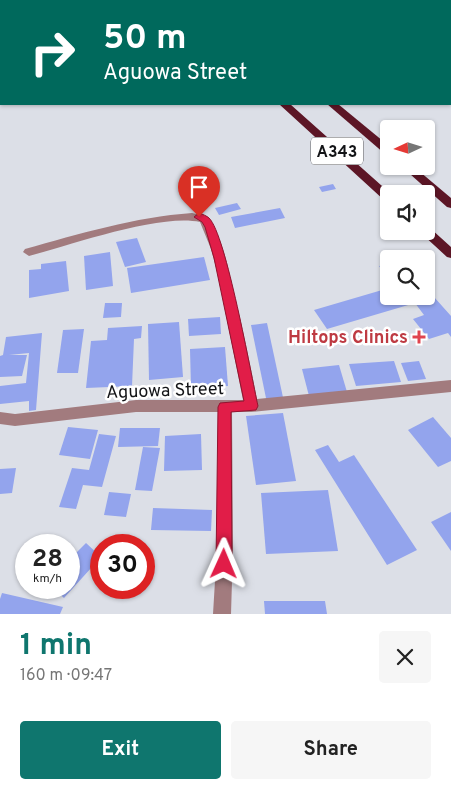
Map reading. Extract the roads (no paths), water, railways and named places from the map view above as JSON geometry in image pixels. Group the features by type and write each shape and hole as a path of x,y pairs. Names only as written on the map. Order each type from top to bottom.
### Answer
{"highway":[{"name":"A343","path":"285,105 380,190"},
{"name":"A343","path":"333,105 380,144"},
{"path":"417,175 451,204"},
{"path":"435,239 451,254"}],"street":[{"path":"30,252 149,220 188,216 206,220 220,258 251,406"},
{"name":"Aguowa Street","path":"0,418 15,420 136,406 251,406 451,386"},
{"path":"222,614 225,548 224,407"}],"place":[{"name":"Hiltops Clinics","path":"419,337"}]}
